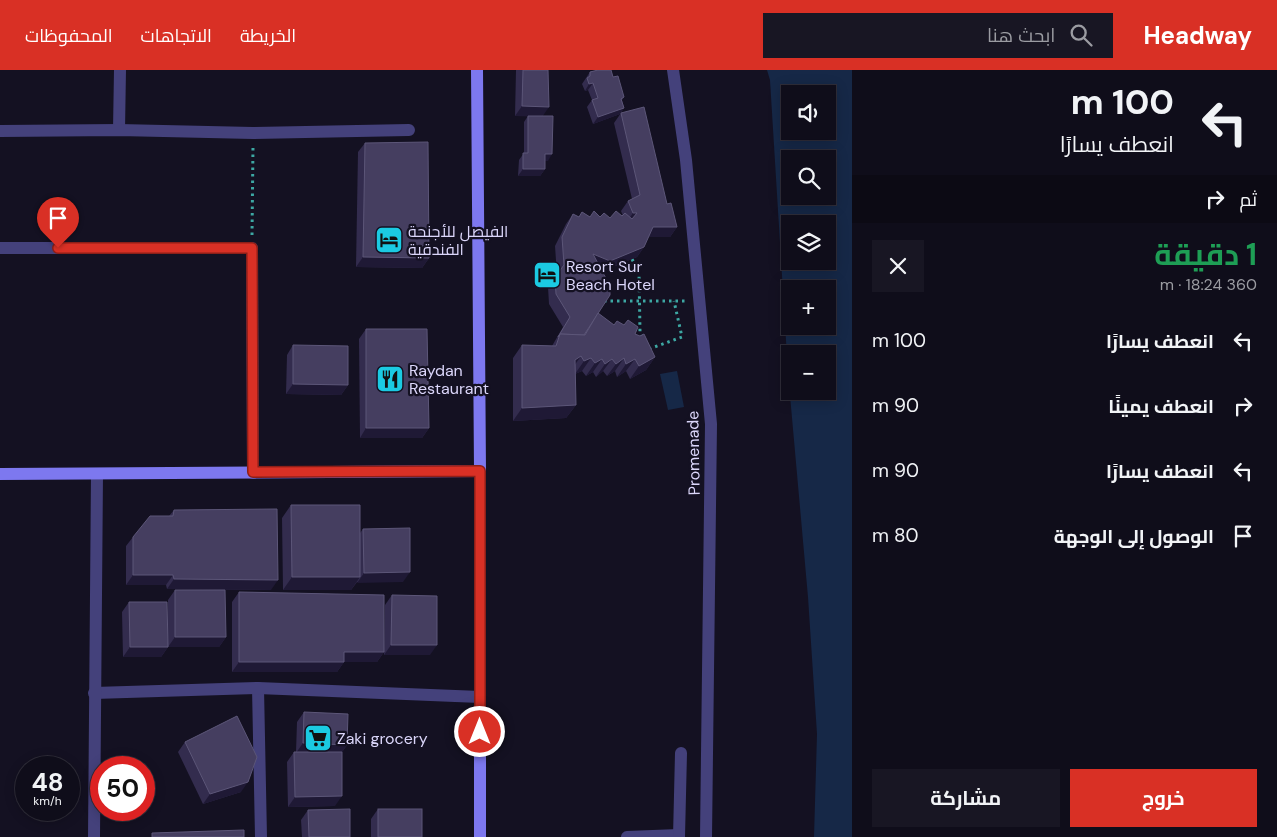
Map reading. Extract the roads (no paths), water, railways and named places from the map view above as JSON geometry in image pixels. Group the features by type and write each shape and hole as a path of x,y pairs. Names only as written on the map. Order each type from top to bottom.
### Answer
{"main road":[{"path":"477,70 480,837"},
{"path":"0,474 480,471"}],"street":[{"path":"119,130 120,70"},
{"name":"Promenade","path":"673,70 686,160 711,424 706,837"},
{"path":"0,131 119,130 253,133 409,130"},
{"path":"0,248 252,248 253,472"},
{"path":"94,837 97,474"},
{"path":"94,693 258,688 480,697"},
{"path":"258,688 261,837"},
{"path":"627,837 679,836 681,753"}],"water":[{"path":"767,70 852,70 852,837 814,837 817,734 808,597 790,400 836,400 836,345 786,345 786,335 836,335 836,280 782,280 782,270 836,270 836,215 781,215 781,259 770,80"},
{"path":"677,371 684,407 668,410 660,374"}],"place":[{"name":"الفيصل للأجنحة الفندقية","path":"389,240"},
{"name":"Resort Sur Beach Hotel","path":"547,275"},
{"name":"Raydan Restaurant","path":"390,379"},
{"name":"Zaki grocery","path":"318,738"}]}
